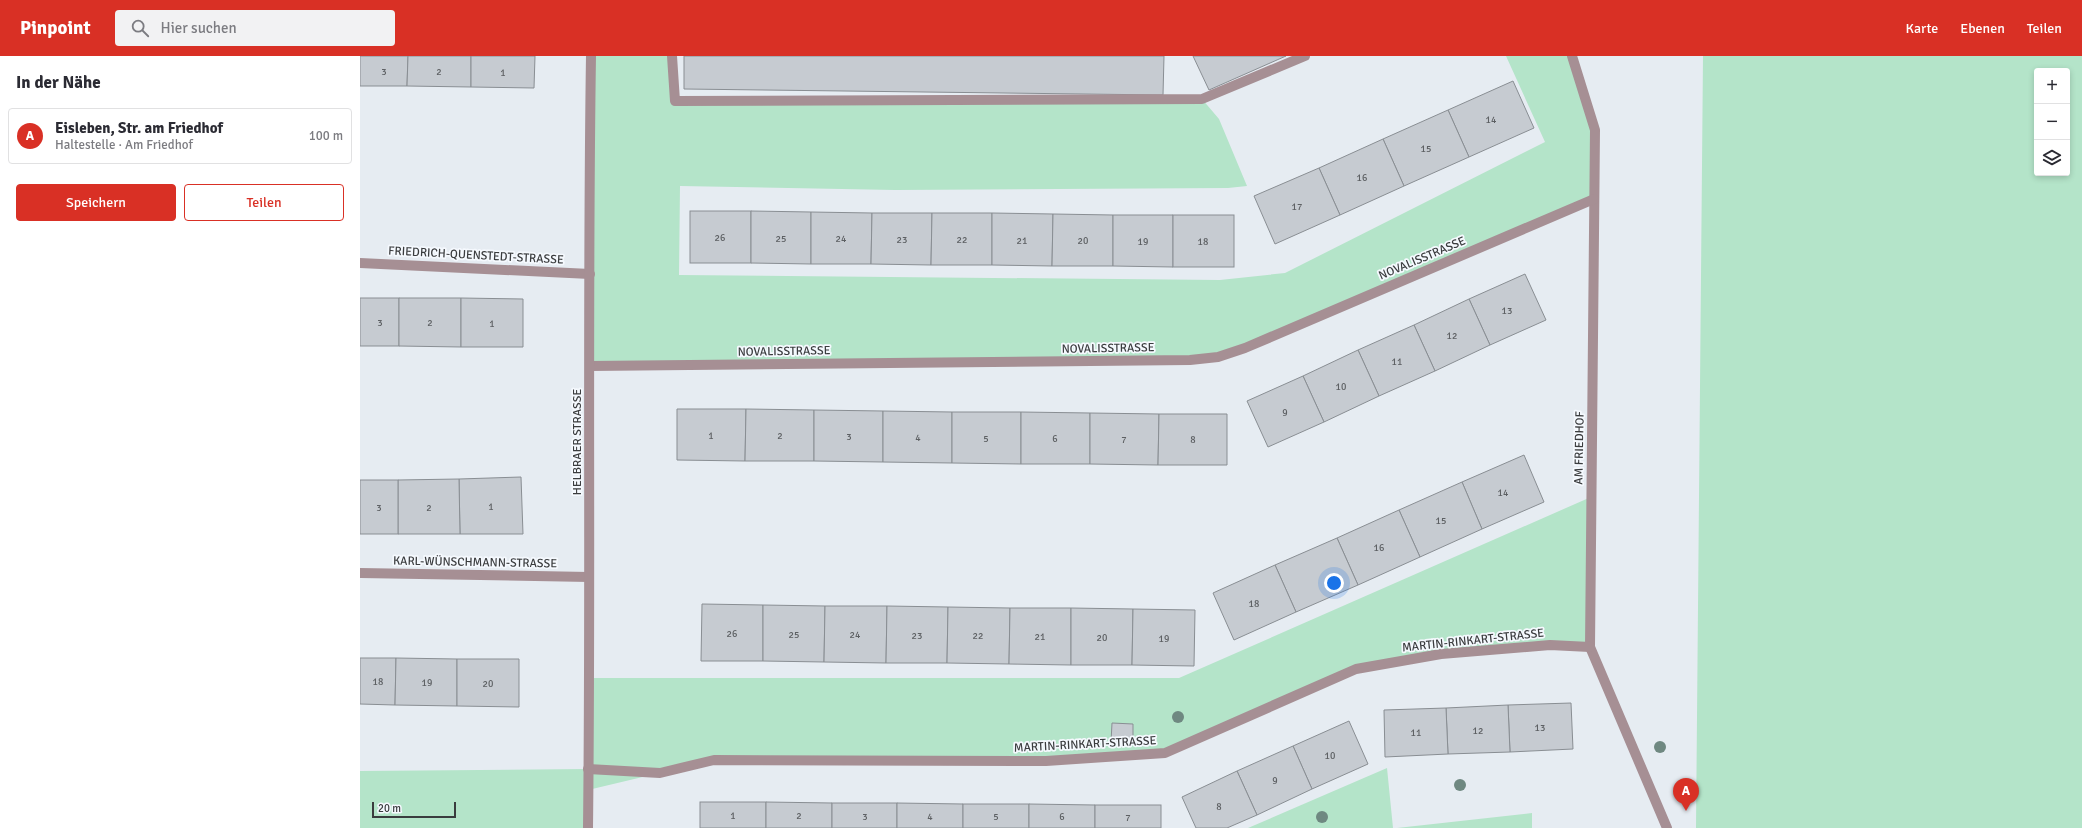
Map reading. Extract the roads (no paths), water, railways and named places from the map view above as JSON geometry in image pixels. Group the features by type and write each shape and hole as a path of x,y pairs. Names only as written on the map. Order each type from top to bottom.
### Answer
{"street":[{"name":"HELBRAER STRASSE","path":"588,828 591,56"},
{"path":"672,56 675,101 1202,99 1305,56"},
{"name":"AM FRIEDHOF","path":"1572,56 1595,130 1590,647 1645,774 1666,828"},
{"name":"NOVALISSTRASSE","path":"590,366 1190,360 1218,357 1245,348 1594,199"},
{"name":"FRIEDRICH-QUENSTEDT-STRASSE","path":"360,263 590,274"},
{"name":"KARL-WÜNSCHMANN-STRASSE","path":"360,573 589,577"},
{"name":"MARTIN-RINKART-STRASSE","path":"588,769 660,773 714,760 1046,761 1165,753 1356,669 1441,654 1550,645 1590,647"}],"place":[{"name":"Eisleben, Str. am Friedhof","path":"1686,811"}]}
